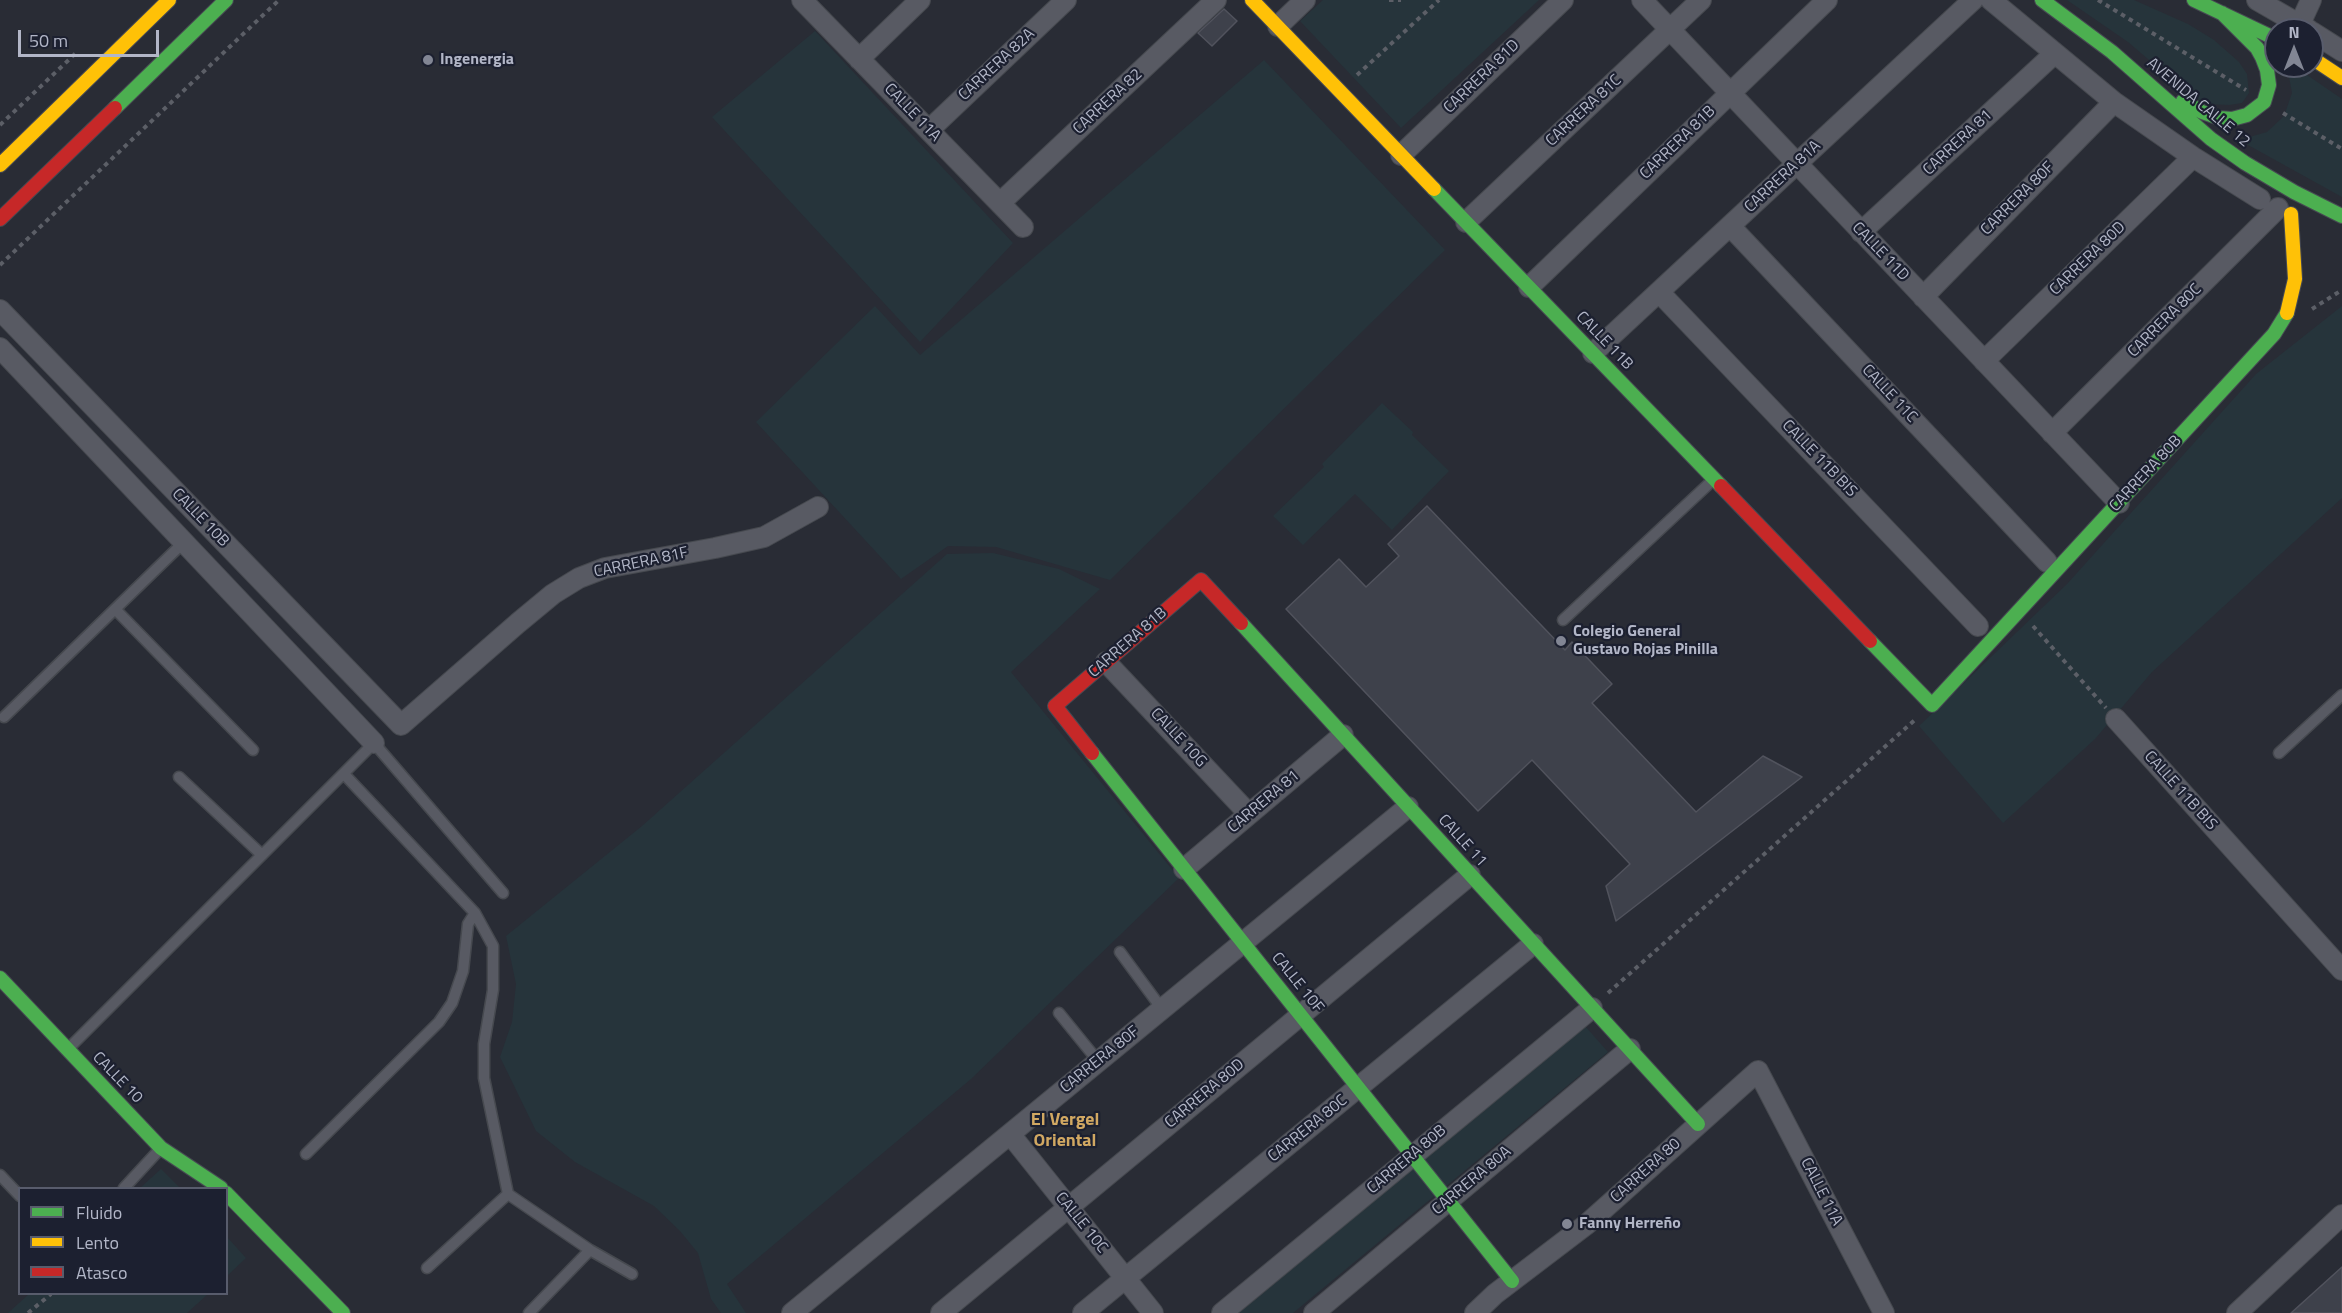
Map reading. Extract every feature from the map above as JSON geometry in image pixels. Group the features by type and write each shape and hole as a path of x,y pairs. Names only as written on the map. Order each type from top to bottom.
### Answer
{"street":[{"path":"0,165 169,0"},
{"path":"0,219 226,0"},
{"name":"CALLE 11A","path":"801,0 1023,226"},
{"path":"859,59 920,0"},
{"name":"CARRERA 82A","path":"929,130 1066,0"},
{"name":"CARRERA 82","path":"1000,203 1216,0"},
{"name":"CALLE 11B","path":"1252,0 1932,705"},
{"path":"1278,26 1305,0"},
{"name":"CARRERA 81D","path":"1401,154 1563,0"},
{"name":"CALLE 11D","path":"1642,0 2118,504"},
{"name":"CARRERA 81C","path":"1466,222 1701,0"},
{"name":"CARRERA 81B","path":"1529,287 1827,0"},
{"name":"CARRERA 81A","path":"1593,353 1973,0"},
{"path":"1991,0 2114,102 2193,157 2276,207"},
{"name":"AVENIDA CALLE 12","path":"2043,0 2104,46 2211,139 2245,163 2294,192 2342,216"},
{"path":"2194,0 2264,33"},
{"path":"2257,0 2288,18"},
{"path":"2309,18 2311,0"},
{"path":"2140,76 2202,112 2220,118 2239,117 2259,108 2265,102 2269,85 2267,70 2257,48 2222,13"},
{"path":"2324,40 2342,51"},
{"name":"CARRERA 81","path":"1861,232 2054,54"},
{"path":"2324,66 2342,78"},
{"name":"CARRERA 80F","path":"1923,297 2114,102"},
{"name":"CARRERA 80D","path":"1984,361 2193,157"},
{"name":"CARRERA 80C","path":"2052,433 2276,207"},
{"name":"CARRERA 80B","path":"1932,705 2274,334 2286,315 2295,279 2276,207"},
{"name":"CALLE 11C","path":"1730,226 2047,562"},
{"name":"CALLE 11B BIS","path":"1659,292 1978,626"},
{"name":"CALLE 10B","path":"0,310 401,725"},
{"name":"CALLE 10B","path":"0,348 374,743"},
{"name":"CARRERA 81F","path":"401,725 553,594 579,578 615,566 764,537 818,507"},
{"name":"CARRERA 81B","path":"1055,706 1201,580"},
{"name":"CALLE 11","path":"1201,580 1698,1124"},
{"name":"CALLE 10G","path":"1106,662 1249,814"},
{"name":"CALLE 10F","path":"1055,706 1512,1281"},
{"name":"CALLE 11B BIS","path":"2116,719 2342,970"},
{"name":"CARRERA 81","path":"1184,869 1343,735"},
{"name":"CARRERA 80F","path":"792,1313 1408,807"},
{"name":"CARRERA 80D","path":"941,1313 1470,875"},
{"name":"CARRERA 80C","path":"1083,1313 1533,944"},
{"name":"CALLE 10","path":"0,978 161,1148 220,1187"},
{"name":"CARRERA 80B","path":"1222,1313 1592,1008"},
{"name":"CARRERA 80A","path":"1314,1313 1630,1049"},
{"name":"CALLE 11A","path":"1758,1071 1884,1313"},
{"name":"CARRERA 80","path":"1475,1313 1512,1281 1587,1224 1758,1071"},
{"name":"CALLE 10C","path":"1010,1134 1153,1313"},
{"path":"228,1195 332,1309"},
{"path":"2237,1313 2342,1215"}],"lane":[{"path":"1563,620 1715,479"},
{"path":"4,717 184,542"},
{"path":"115,609 253,750"},
{"path":"2279,753 2342,695"},
{"path":"67,1050 374,743 502,893"},
{"path":"344,774 475,913 493,946 494,990 484,1044 484,1078 508,1194 590,1250 632,1274"},
{"path":"179,777 262,855"},
{"path":"306,1154 439,1022 452,1003 463,971 468,924 475,913"},
{"path":"1120,952 1162,1009"},
{"path":"1059,1013 1098,1061"},
{"path":"125,1187 161,1148"},
{"path":"0,1175 18,1194"},
{"path":"427,1268 508,1194"},
{"path":"529,1313 590,1250"}],"path":[{"path":"0,265 279,0"},
{"path":"1389,0 1401,0"},
{"path":"1350,82 1439,0"},
{"path":"2098,0 2238,85"},
{"path":"0,125 83,47"},
{"path":"2285,114 2342,149"},
{"path":"2019,611 2116,719"},
{"path":"1592,1008 1932,705"},
{"path":"28,1313 49,1295"}],"shaded area":[{"path":"1323,0 1539,0 1401,128 1300,21"},
{"path":"2067,0 2134,0 2188,24 2214,40 2239,62 2247,74 2249,93 2242,103 2206,104 2189,94 2128,42"},
{"path":"815,31 1013,243 920,342 712,117"},
{"path":"1264,60 1445,250 1110,580 996,547 948,546 901,579 756,422 875,306 920,355"},
{"path":"2289,78 2311,78 2342,99 2342,197 2239,140 2267,132 2284,116 2292,93"},
{"path":"2342,306 2342,498 2152,672 2095,739 2003,823 1919,726 2067,584 2256,374"},
{"path":"1382,403 1449,471 1392,530 1355,494 1303,545 1273,516 1324,467 1322,464"},
{"path":"993,553 1059,569 1100,589 1011,672 1179,878 971,1079 727,1284 746,1313 721,1313 711,1299 698,1253 680,1231 654,1206 575,1162 536,1131 500,1057 512,1022 516,984 506,936 642,826 947,554"},
{"path":"1585,1026 1608,1052 1293,1313 1239,1313"},
{"path":"161,1169 179,1187 141,1187"},
{"path":"228,1238 246,1258 228,1275"},
{"path":"28,1295 207,1295 187,1313 8,1313"}],"building":[{"path":"1224,9 1237,21 1212,46 1198,33"},
{"path":"1427,506 1565,650 1572,642 1612,684 1592,703 1696,812 1763,756 1802,777 1616,921 1606,886 1630,864 1532,760 1478,811 1286,609 1339,559 1366,587 1399,556 1388,544"},
{"path":"2342,1267 2342,1313 2291,1313"}],"traffic: fast":[{"path":"115,108 226,0"},
{"path":"2042,0 2112,52 2211,139 2245,163 2294,192 2342,216"},
{"path":"2194,0 2264,33"},
{"path":"2183,101 2202,112 2219,118 2232,119 2247,115 2264,102 2269,85 2262,57 2257,48 2222,13"},
{"path":"1434,189 1721,486"},
{"path":"1870,641 1932,705 2274,334 2287,313"},
{"path":"1241,623 1698,1124"},
{"path":"1092,753 1512,1281"},
{"path":"0,978 161,1148 220,1187"},
{"path":"228,1195 343,1313"}],"traffic: slow":[{"path":"0,165 169,0"},
{"path":"1252,0 1434,189"},
{"path":"2324,66 2342,78"},
{"path":"2287,313 2295,279 2291,214"}],"traffic: jam":[{"path":"0,219 115,108"},
{"path":"1721,486 1870,641"},
{"path":"1092,753 1055,706 1201,580 1241,623"}],"place":[{"name":"Ingenergia","path":"428,60"},
{"name":"Colegio General Gustavo Rojas Pinilla","path":"1561,641"},
{"name":"Fanny Herreño","path":"1567,1224"}],"district":[{"name":"El Vergel Oriental","path":"1065,1131"}]}
